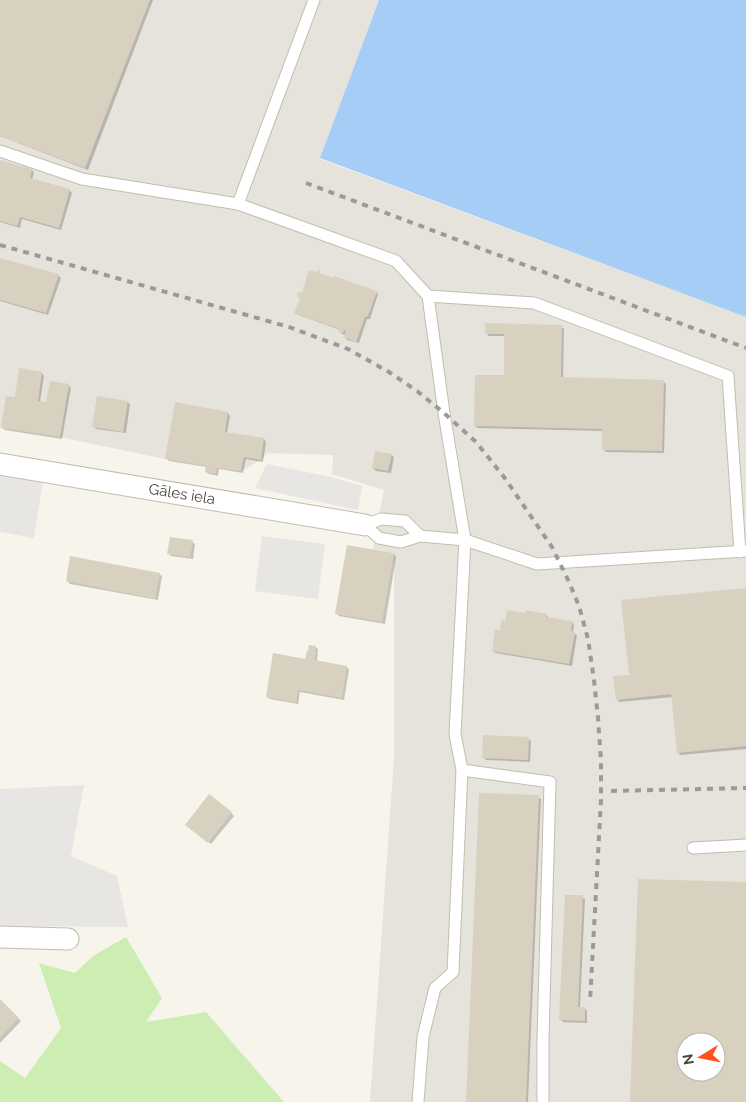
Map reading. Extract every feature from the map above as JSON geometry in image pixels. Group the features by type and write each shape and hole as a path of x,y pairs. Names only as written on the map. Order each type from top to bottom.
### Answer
{"street":[{"name":"Gāles iela","path":"0,464 365,525"},
{"path":"0,937 68,939"}],"lane":[{"path":"238,204 314,0"},
{"path":"0,151 82,179 238,204 396,261 428,296 465,540 455,734 462,770 453,972 435,988 423,1037 418,1102"},
{"path":"420,536 405,521 381,519 365,525 379,538 401,542 420,536 465,540 537,564 743,552 728,376 534,303 428,296"},
{"path":"462,770 550,782 543,1102"},
{"path":"692,848 746,845"}],"shaded area":[{"path":"0,0 379,0 320,159 746,317 746,1102 370,1102 394,757 394,553 373,549 384,490 332,474 333,455 267,453 261,460 241,471 165,459 60,437 0,428"},
{"path":"267,464 331,477 362,486 358,510 255,488"},
{"path":"0,469 44,476 34,538 0,532"},
{"path":"262,536 325,544 318,599 255,591"},
{"path":"84,785 71,856 117,876 128,927 0,926 0,789"}],"green space":[{"path":"126,937 162,998 146,1022 206,1012 284,1102 0,1102 0,1061 25,1078 61,1028 39,963 75,973 93,956"}],"water":[{"path":"379,0 746,0 746,317 320,158"}],"building":[{"path":"0,0 150,0 85,168 0,136"},
{"path":"0,160 32,169 30,178 70,189 59,228 20,217 17,226 0,221"},
{"path":"0,258 59,274 46,313 0,300"},
{"path":"319,269 319,273 334,278 334,276 377,291 356,342 343,337 346,331 344,330 343,333 338,331 339,329 294,313 300,298 297,296 298,292 302,293 309,270 317,272"},
{"path":"485,323 562,325 561,377 664,380 662,451 602,450 602,429 474,426 475,375 504,375 504,334 485,334"},
{"path":"19,368 42,372 38,401 46,402 50,381 69,384 60,437 1,428 6,396 15,397"},
{"path":"97,396 128,401 123,432 92,427"},
{"path":"175,402 228,412 225,432 264,438 261,460 244,457 241,471 216,468 215,474 205,472 206,466 165,459"},
{"path":"375,451 392,454 388,471 372,468"},
{"path":"170,537 193,540 190,557 167,554"},
{"path":"347,545 394,553 382,622 335,614"},
{"path":"70,556 160,573 155,599 66,581"},
{"path":"746,588 746,746 677,753 671,694 616,700 613,676 629,675 621,600"},
{"path":"507,610 525,613 526,610 547,614 546,617 572,621 571,631 575,632 569,664 492,651 495,630 500,630 501,620 505,621"},
{"path":"309,645 316,646 315,660 347,666 342,698 298,690 296,703 266,697 273,653 305,659"},
{"path":"483,735 529,737 528,760 482,758"},
{"path":"479,793 539,795 526,1102 466,1102"},
{"path":"209,794 232,812 208,843 185,825"},
{"path":"638,879 746,882 746,1102 630,1102"},
{"path":"565,895 583,895 578,1007 585,1007 585,1021 559,1020"},
{"path":"0,999 19,1018 0,1038"}],"railway":[{"path":"306,183 746,348"},
{"path":"0,245 289,327 348,349 389,372 417,391 444,413 476,442 504,477 552,547 579,606 588,639 594,680 601,761 601,800 590,1002"},
{"path":"611,791 746,788"}]}
